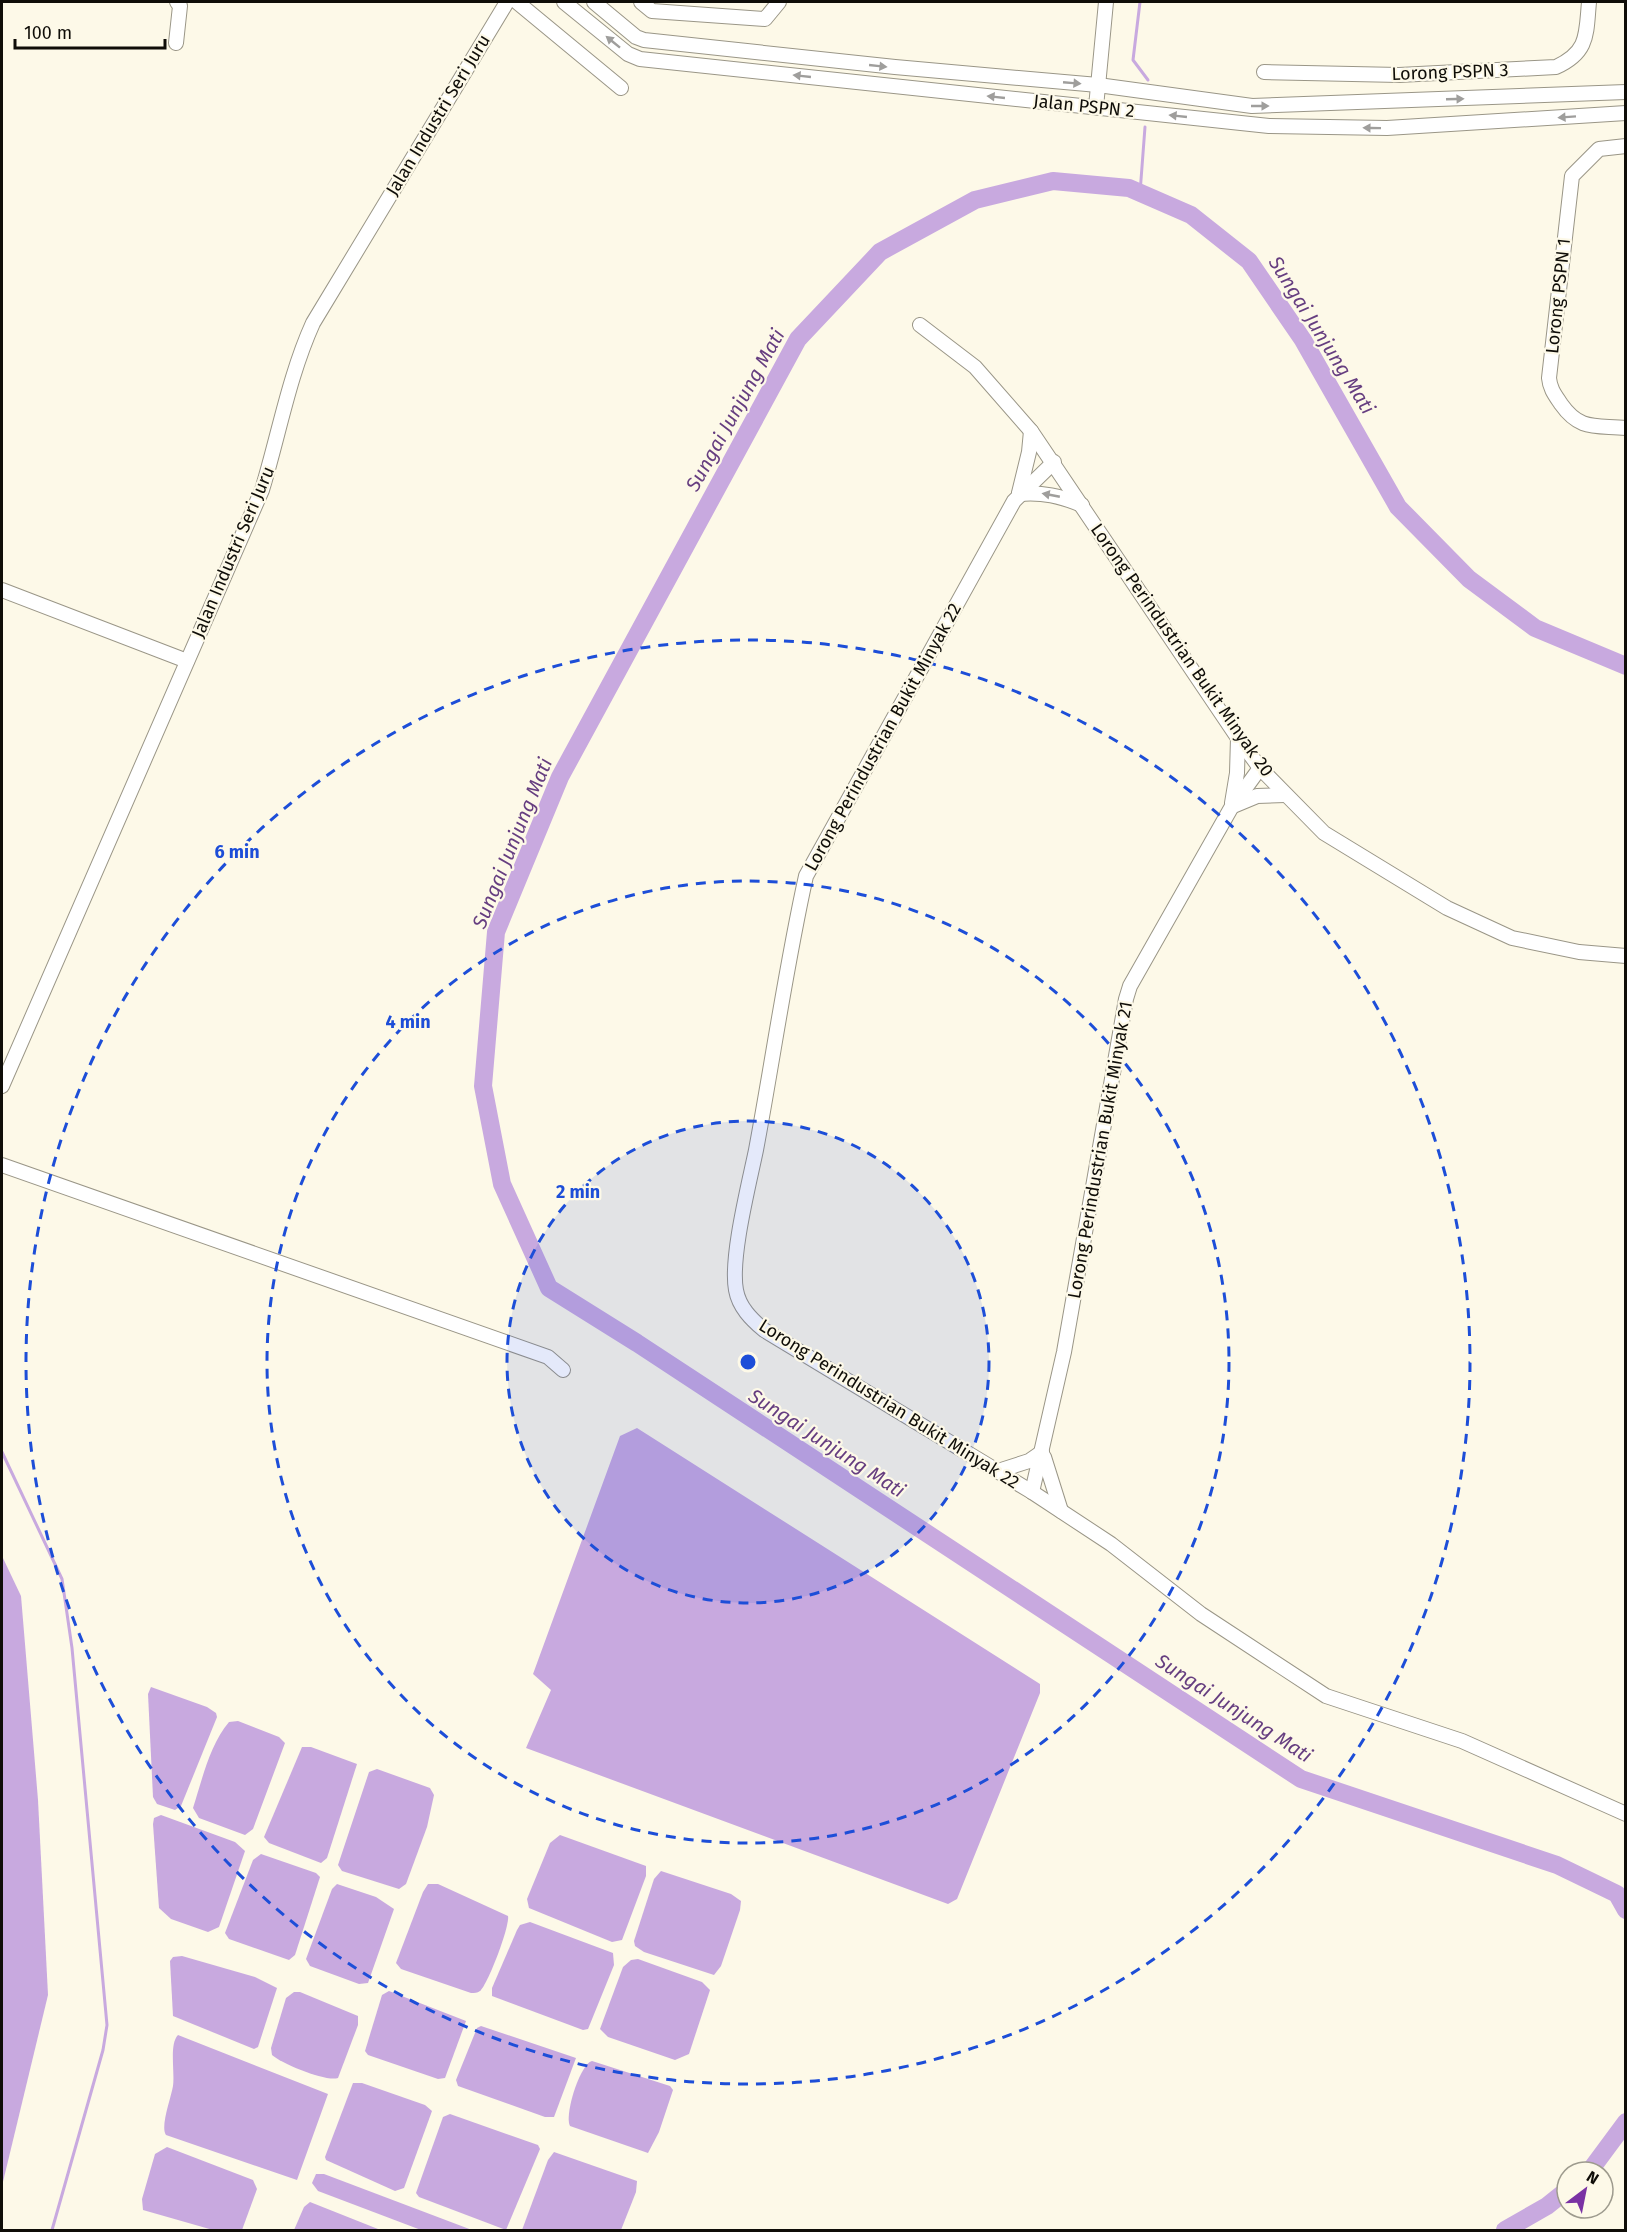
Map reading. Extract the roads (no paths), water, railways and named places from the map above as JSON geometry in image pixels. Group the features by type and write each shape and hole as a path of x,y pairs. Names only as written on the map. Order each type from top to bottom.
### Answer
{"street":[{"path":"176,43 180,6 177,2"},
{"name":"Jalan Industri Seri Juru","path":"2,1086 262,490 280,432 299,353 313,322 507,2"},
{"path":"517,2 621,88"},
{"name":"Jalan PSPN 2","path":"564,2 628,54 640,59 1269,126 1387,128 1626,113"},
{"name":"Jalan PSPN 2","path":"594,2 636,37 644,40 895,68 1098,85 1252,106 1626,92"},
{"path":"641,2 652,11 765,19 779,2"},
{"path":"1096,107 1106,2"},
{"name":"Lorong PSPN 3","path":"1264,72 1399,75 1556,67 1571,60 1581,50 1586,35 1589,2"},
{"path":"1399,75 1400,101"},
{"name":"Lorong PSPN 1","path":"1626,146 1599,149 1572,176 1549,378 1550,387 1572,419 1582,424 1626,428"},
{"name":"Lorong Perindustrian Bukit Minyak 20","path":"920,325 975,367 1031,430 1238,738 1260,768 1324,833 1447,908 1480,925 1512,938 1579,952 1626,956"},
{"path":"1031,430 1028,463 1019,494 1050,494 1082,505"},
{"name":"Lorong Perindustrian Bukit Minyak 22","path":"1054,462 1019,494 806,876 793,936 735,1275 736,1292 742,1307 764,1330 998,1471 1111,1544 1201,1614 1326,1696 1462,1741 1626,1814"},
{"path":"2,590 187,661"},
{"path":"1231,808 1237,773 1238,738"},
{"name":"Lorong Perindustrian Bukit Minyak 21","path":"1032,1492 1070,1324 1126,999 1231,808 1260,768"},
{"path":"1231,808 1257,796 1285,795"},
{"path":"2,1165 548,1357 563,1370"},
{"path":"998,1471 1029,1461 1042,1452 1061,1511"}],"waterway":[{"path":"1140,2 1133,60 1148,80"},
{"path":"1140,193 1145,127"},
{"name":"Sungai Junjung Mati","path":"1626,666 1535,628 1469,579 1398,507 1303,340 1249,261 1191,215 1129,188 1053,181 975,200 880,252 798,339 560,777 496,932 483,1086 502,1184 549,1288 637,1343 1301,1779 1557,1865 1617,1894 1626,1910"},
{"path":"2,1452 62,1579 72,1648 107,2025 103,2050 52,2230"},
{"name":"Sungai Junjung Mati","path":"1598,2160 1626,2122"},
{"name":"Sungai Junjung Mati","path":"1505,2230 1555,2200"}]}
